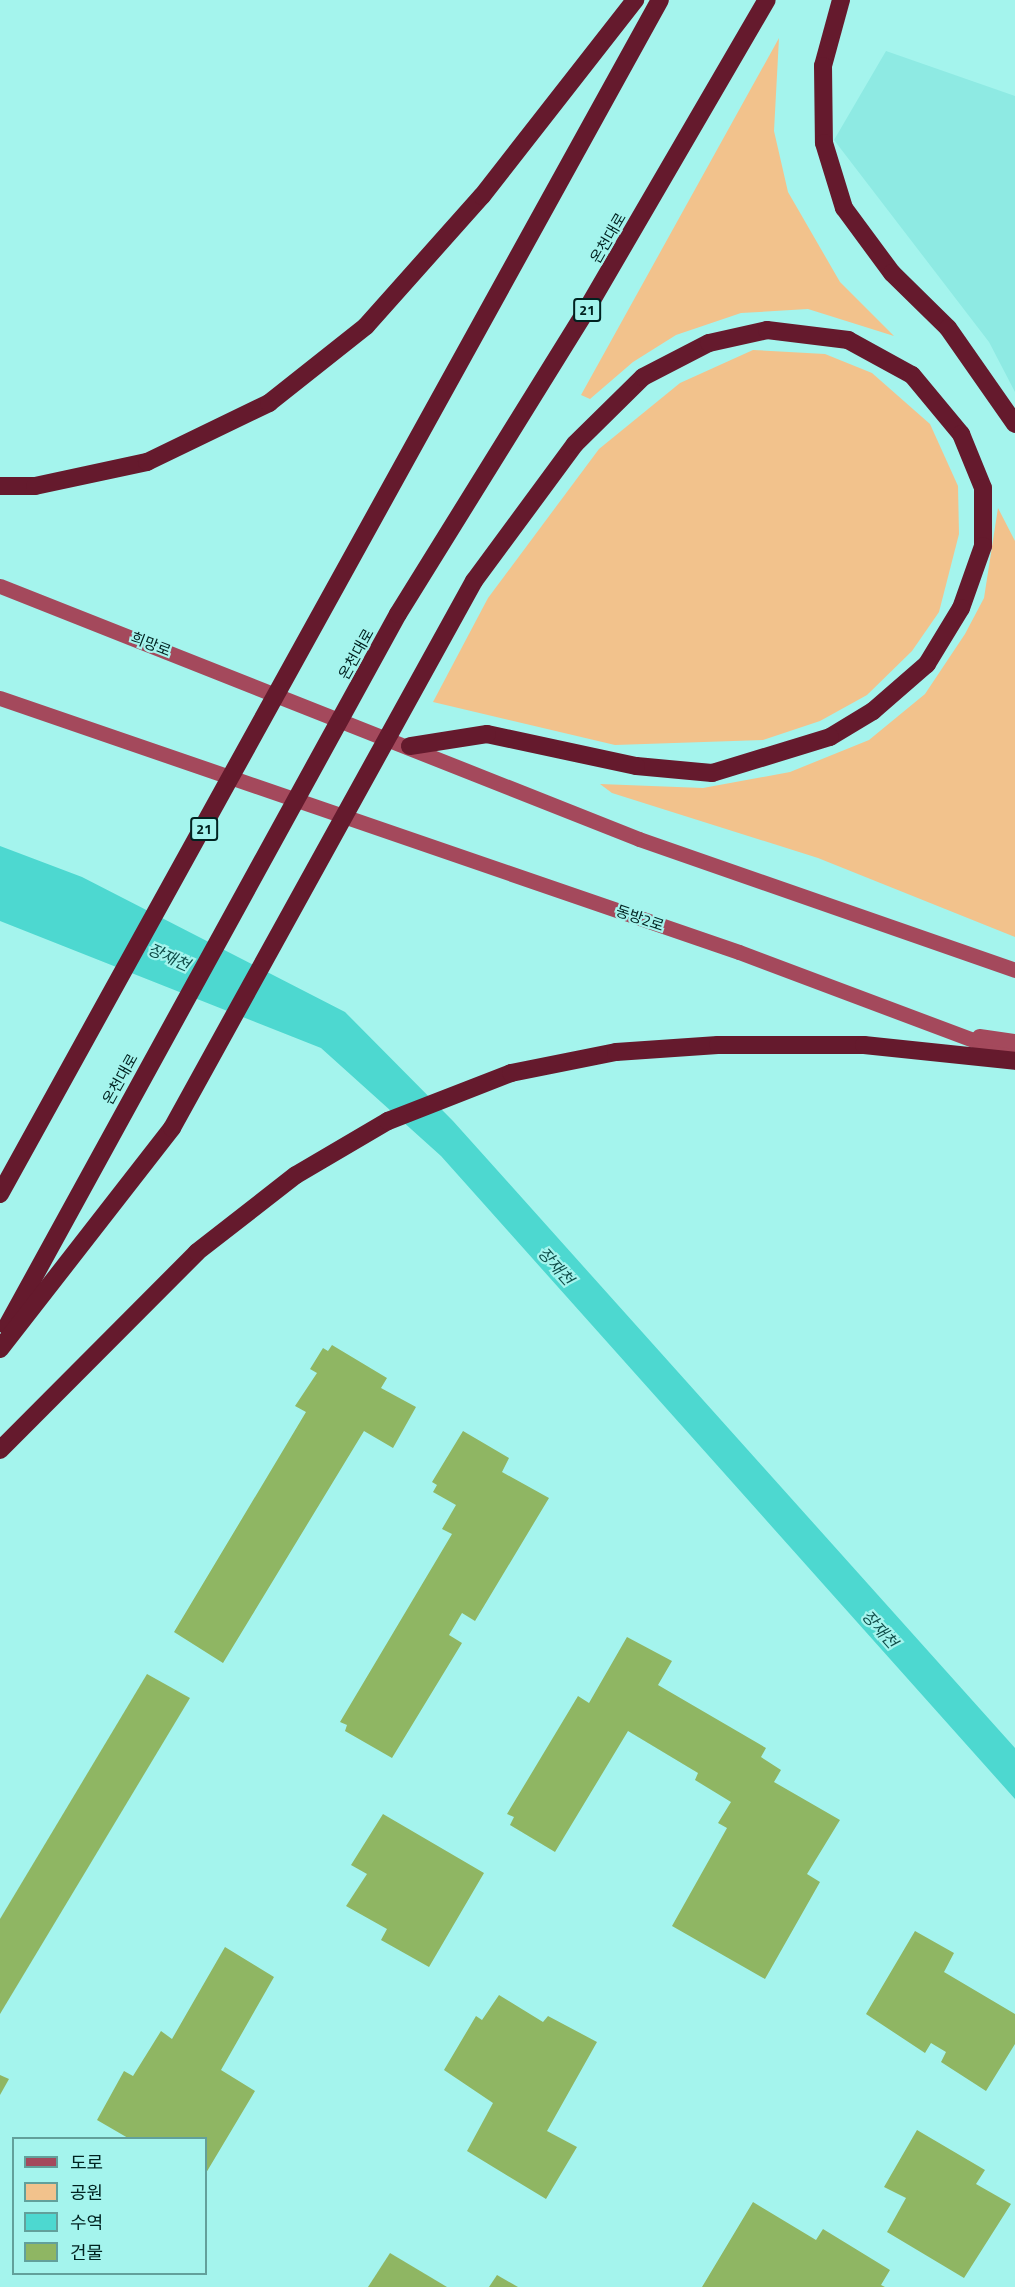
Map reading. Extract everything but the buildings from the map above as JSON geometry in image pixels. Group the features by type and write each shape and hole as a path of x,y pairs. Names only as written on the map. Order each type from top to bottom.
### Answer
{"highway":[{"path":"0,486 35,486 147,462 269,403 366,326 482,195 636,0"},
{"name":"21","path":"0,1194 73,1068 660,0"},
{"name":"온천대로","path":"0,1339 137,1084 398,614 588,307 767,0"},
{"path":"842,0 824,66 824,143 844,208 892,273 948,328 1015,424"},
{"path":"0,1349 172,1128 474,581 575,444 643,377 709,343 767,330 848,340 912,375 961,435 983,488 983,546 961,608 927,664 873,711 830,737 712,773 636,766 487,734 410,746"},
{"path":"0,1450 197,1252 296,1175 388,1121 511,1073 615,1052 718,1045 864,1045 1015,1058"}],"main road":[{"name":"희망로","path":"0,586 410,746"},
{"name":"동방2로","path":"0,698 739,952 1015,1058"},
{"path":"410,746 639,839 1015,970"},
{"path":"950,1032 1015,1041"}],"shaded area":[{"path":"886,51 1015,96 1015,392 989,342 834,140"}],"green space":[{"path":"779,38 774,131 788,192 840,282 894,336 808,309 741,313 676,335 633,362 590,399 581,395"},
{"path":"753,350 825,354 872,373 930,424 958,486 959,534 939,612 912,651 867,695 820,721 763,740 615,745 433,702 488,598 599,449 680,383"},
{"path":"998,508 1015,541 1015,937 818,858 612,793 600,784 703,788 790,772 869,740 925,694 965,634 984,598"}],"water":[{"name":"장재천","path":"0,846 82,877 345,1012 453,1121 1015,1748 1015,1799 441,1156 321,1048 0,921"}]}
